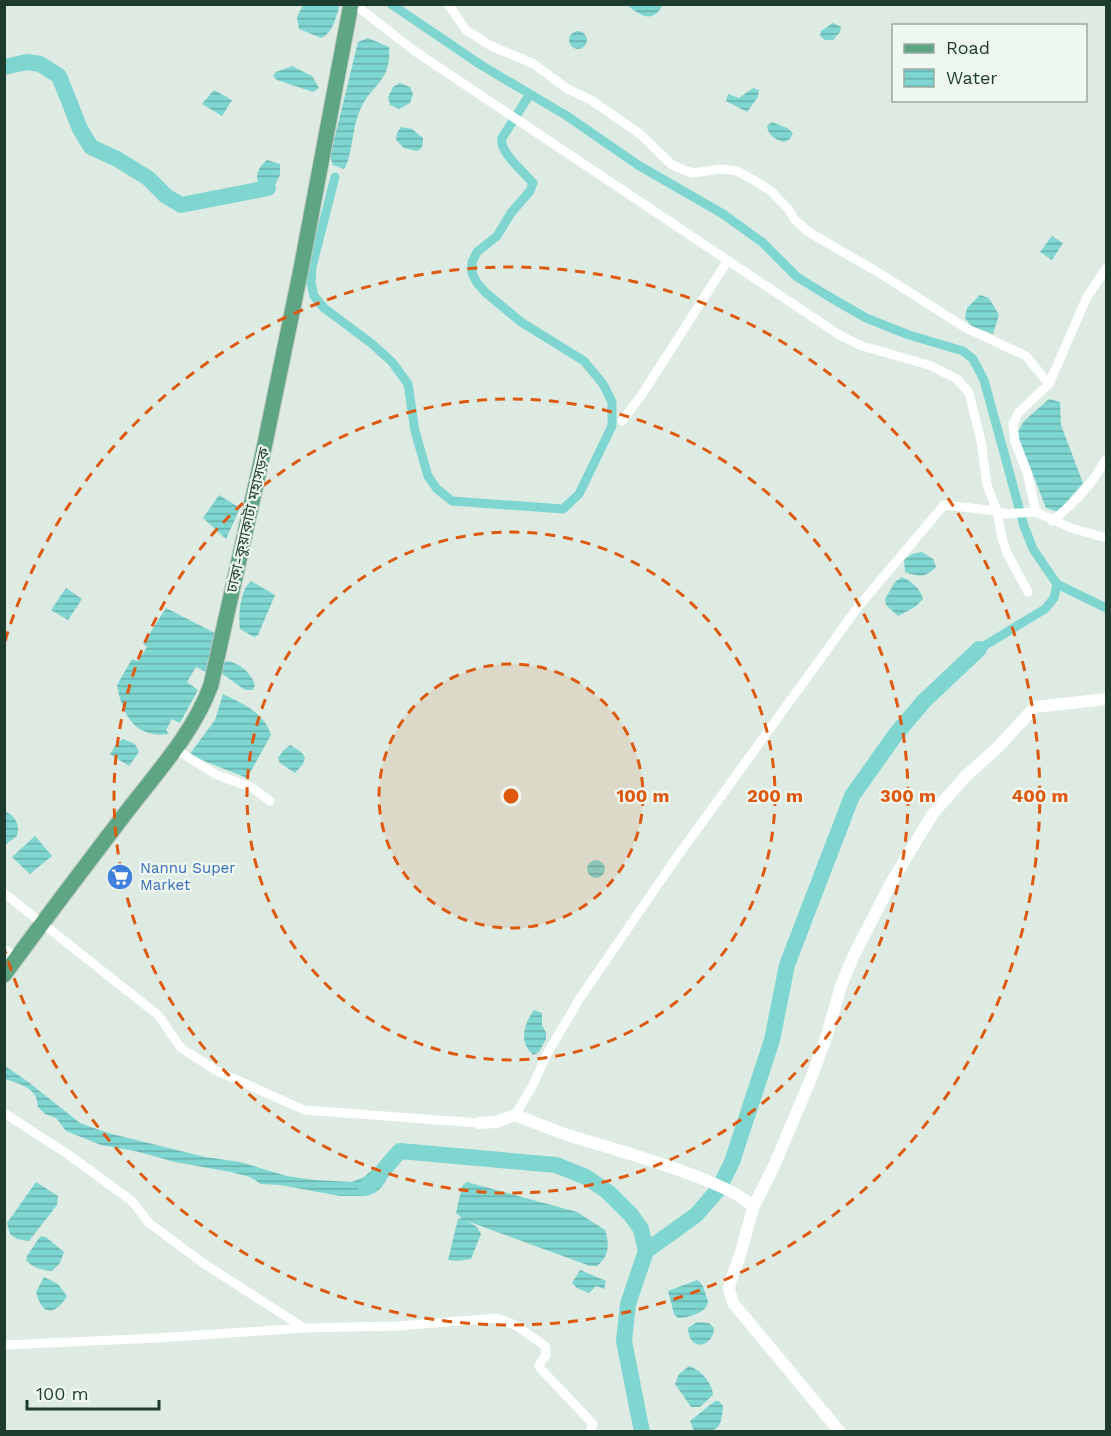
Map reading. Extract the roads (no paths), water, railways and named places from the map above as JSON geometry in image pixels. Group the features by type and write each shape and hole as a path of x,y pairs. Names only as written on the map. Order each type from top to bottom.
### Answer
{"main road":[{"name":"ঢাকা-কুয়াকাটা মহাসড়ক","path":"4,975 10,955 41,924 175,749 196,718 211,685 263,453 351,7"}],"street":[{"path":"448,4 466,30 491,46 534,64 566,88 591,100 640,134 672,165 692,173 721,169 737,171 752,179 771,191 795,220 810,233 876,271 966,328 1026,356 1048,384"},
{"path":"351,7 841,336 862,346 929,365 957,379 969,393 981,441 987,485 1001,513 1007,554 1028,592"},
{"path":"622,421 728,260"},
{"path":"1036,512 1027,472 1015,442 1013,424 1019,412 1048,384 1086,299 1107,268"},
{"path":"1052,520 1074,501 1107,459"},
{"path":"4,893 158,1015 181,1048 217,1071 304,1110 479,1123 496,1122 515,1115 547,1054 610,953 672,864 858,607 944,506 1001,513 1036,512 1052,520 1107,538"},
{"path":"840,1431 734,1303 730,1295 730,1283 744,1244 753,1208 774,1166 812,1076 841,986 853,957 892,881 934,812 965,777 998,747 1035,707 1107,699"},
{"path":"175,749 217,775 250,787 270,801"},
{"path":"4,1113 69,1155 132,1201 149,1223 204,1263 304,1328"},
{"path":"515,1115 568,1135 699,1177 747,1200 753,1208"},
{"path":"4,1345 304,1328 398,1326 497,1318 545,1346 546,1355 539,1365 540,1368 593,1424 590,1431"}],"water":[{"path":"303,5 338,5 333,25 325,36 321,38 299,29 297,17"},
{"path":"627,5 663,5 655,15 646,16"},
{"path":"833,23 841,27 840,32 833,40 825,40 820,36 821,31"},
{"path":"578,31 584,34 587,40 584,46 578,49 572,46 569,40 572,34"},
{"path":"368,38 389,47 389,59 384,75 360,110 344,169 333,165 330,157 358,42"},
{"path":"292,66 312,76 319,88 313,92 277,80 273,76 276,72"},
{"path":"400,83 410,87 413,94 410,103 399,109 390,105 388,97 393,87"},
{"path":"753,88 759,90 758,97 747,112 726,101 728,94 739,98"},
{"path":"214,90 232,100 222,116 202,104"},
{"path":"772,122 793,133 790,139 784,142 773,137 767,126"},
{"path":"401,127 412,129 423,138 423,145 420,149 416,151 404,148 396,140"},
{"path":"267,160 280,164 280,175 274,187 266,187 258,183 258,170"},
{"path":"1052,236 1063,243 1052,260 1040,252"},
{"path":"980,295 989,298 999,315 993,334 971,326 965,318 967,308"},
{"path":"1049,399 1060,402 1061,425 1083,483 1058,512 1046,508 1017,433 1024,421"},
{"path":"219,495 240,508 226,539 203,518"},
{"path":"922,552 933,559 936,567 922,576 905,572 904,560 912,554"},
{"path":"902,577 915,586 923,599 915,607 898,616 886,605 885,599 895,582"},
{"path":"251,581 275,595 258,635 254,637 240,629 239,624 242,597"},
{"path":"66,588 82,599 68,620 51,610"},
{"path":"166,608 215,633 206,672 196,667 187,682 198,690 180,723 172,719 166,730 169,734 157,735 147,733 132,722 122,706 117,685 132,659 138,661 147,647 143,644"},
{"path":"227,661 241,666 248,673 255,685 253,690 245,690 221,673 222,664"},
{"path":"223,694 245,705 258,715 268,727 271,735 247,778 189,755 215,720"},
{"path":"123,739 135,744 139,752 129,766 110,754 117,743"},
{"path":"290,745 305,757 303,764 295,773 280,763 278,758"},
{"path":"4,811 12,815 18,828 17,836 5,845"},
{"path":"35,836 52,856 30,874 12,857"},
{"path":"596,860 602,863 605,869 602,875 596,878 590,875 587,869 590,863"},
{"path":"534,1010 542,1013 542,1025 546,1039 539,1052 533,1055 525,1044 524,1032"},
{"path":"5,1066 80,1123 108,1133 205,1157 240,1162 287,1176 352,1182 364,1177 374,1168 389,1175 382,1187 375,1193 363,1196 340,1196 280,1185 261,1184 250,1177 231,1172 101,1145 66,1131 56,1118 45,1114 38,1107 35,1095 31,1091 5,1079"},
{"path":"36,1182 58,1196 57,1205 29,1241 17,1239 10,1234 7,1223"},
{"path":"467,1182 577,1212 605,1230 608,1245 604,1258 597,1266 590,1266 467,1221 477,1227 481,1234 471,1259 448,1260 458,1219 462,1218 456,1213 462,1186"},
{"path":"42,1236 64,1252 60,1263 52,1271 38,1268 26,1260"},
{"path":"580,1270 606,1281 604,1289 596,1286 589,1293 577,1288 572,1283"},
{"path":"44,1277 58,1284 67,1296 53,1310 45,1309 36,1292"},
{"path":"697,1280 704,1288 708,1301 707,1306 696,1314 678,1318 674,1314 668,1291"},
{"path":"697,1322 709,1323 714,1328 713,1334 706,1343 692,1342 689,1336 688,1328"},
{"path":"689,1366 702,1374 712,1390 713,1395 700,1407 691,1407 675,1384 679,1374"},
{"path":"715,1401 719,1401 723,1406 717,1428 708,1431 694,1431 690,1421"}],"waterway":[{"path":"391,4 481,65 567,116 638,165 723,214 762,242 797,277 828,296 866,318 909,335 963,351 973,359 984,380 1024,526 1033,549 1057,584 1054,598 1045,609 979,649"},
{"path":"4,67 27,62 40,64 59,76 80,129 91,147 117,159 148,178 166,196 181,205 268,188"},
{"path":"335,177 312,267 311,283 314,296 324,308 371,343 392,362 408,384 415,431 428,476 437,489 452,501 563,509 579,494 612,426 612,402 603,384 584,361 521,322 485,292 472,273 472,262 477,252 497,236 511,213 530,191 533,183 508,155 502,143 502,138 530,94"},
{"path":"1057,584 1106,608"},
{"path":"642,1432 624,1341 628,1304 646,1251 696,1215 718,1190 732,1162 772,1040 787,965 852,796 896,734 924,701 979,649"},
{"path":"366,1188 400,1151 556,1165 586,1177 608,1192 631,1215 641,1229 646,1251"}],"place":[{"name":"Nannu Super Market","path":"120,877"}]}
